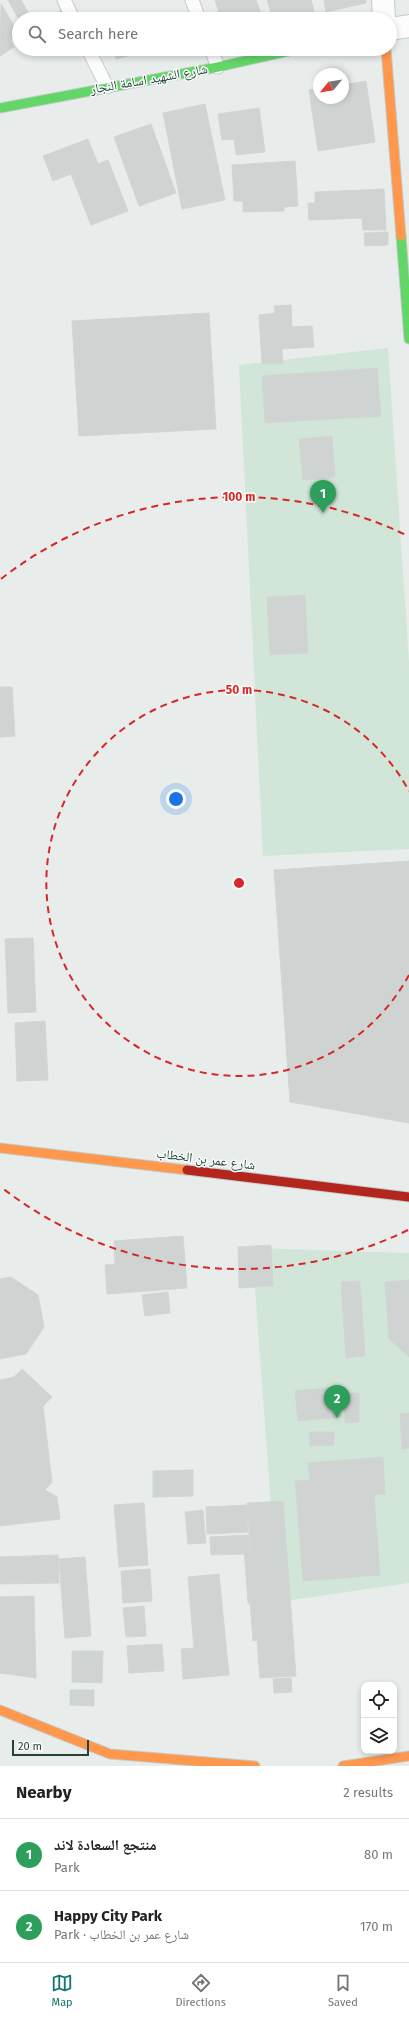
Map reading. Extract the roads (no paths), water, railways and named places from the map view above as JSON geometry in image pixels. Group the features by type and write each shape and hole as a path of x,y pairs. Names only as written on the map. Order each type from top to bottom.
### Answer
{"street":[{"path":"382,0 383,12"},
{"path":"397,28 409,26"},
{"name":"شارع الشهيد اسامة النجار","path":"2,104 218,67 267,56"},
{"path":"387,56 409,339"},
{"name":"شارع عمر بن الخطاب","path":"0,1148 409,1197"},
{"path":"0,1710 110,1760 255,1766"},
{"path":"343,1766 409,1756"}],"lane":[{"path":"64,0 70,12"},
{"path":"192,0 196,12"},
{"path":"92,56 107,87"},
{"path":"214,56 218,67"}],"place":[{"name":"منتجع السعادة لاند","path":"323,513"},
{"name":"Happy City Park","path":"337,1418"}]}
